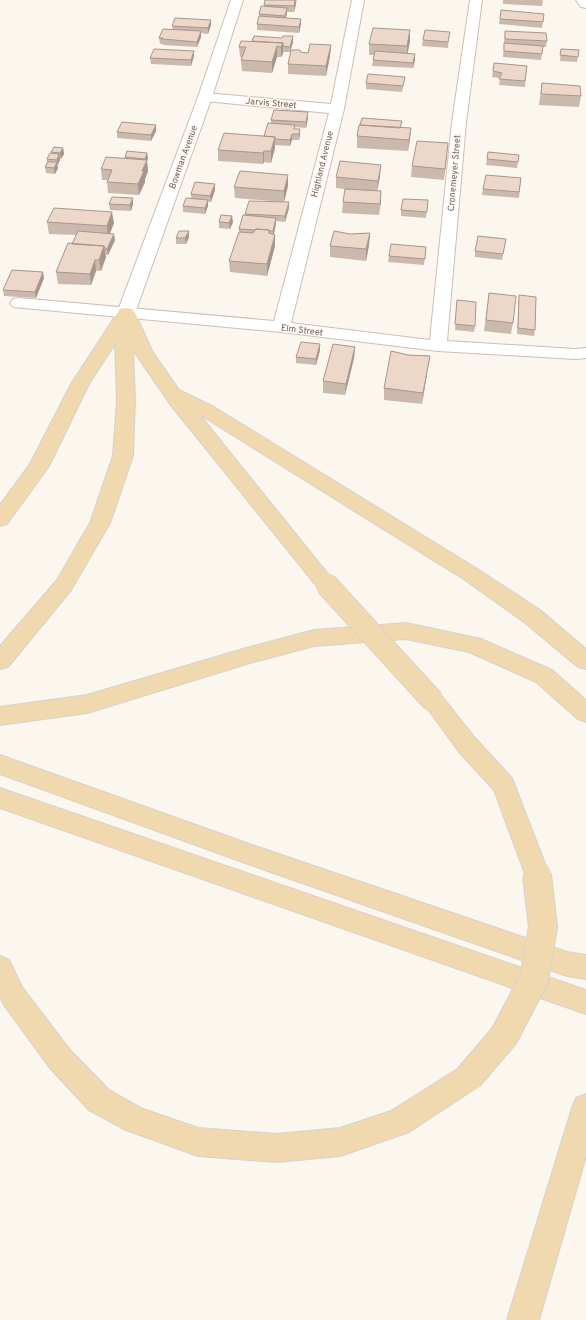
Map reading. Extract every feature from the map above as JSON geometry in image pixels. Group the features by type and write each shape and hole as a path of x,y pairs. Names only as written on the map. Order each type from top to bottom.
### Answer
{"main road":[{"path":"0,968 13,996 60,1059 99,1100 136,1120 198,1142 277,1148 340,1142 399,1122 469,1077 504,1036 534,979 543,927 537,874 504,785 467,745 433,701 326,584 173,394 143,352 126,313"},
{"path":"0,519 39,466 80,384 126,313"},
{"path":"5,656 64,585 100,523 123,456 126,400 124,341 126,313"},
{"path":"173,394 206,411 472,575 532,616 586,661"},
{"path":"0,716 87,704 250,655 314,638 406,631 473,645 544,676 586,713"},
{"path":"0,764 257,857 567,964 586,967"},
{"path":"0,798 586,1002"},
{"path":"523,1320 586,1108"}],"street":[{"name":"Bowman Avenue","path":"126,313 205,97 237,0"},
{"name":"Highland Avenue","path":"281,327 337,109 358,0"},
{"name":"Cronemeyer Street","path":"438,346 459,122 476,0"},
{"path":"582,0 586,4"},
{"name":"Jarvis Street","path":"205,97 337,109"},
{"name":"Elm Street","path":"19,303 281,327 438,346 574,354 586,353"}],"building":[{"path":"265,0 295,0 294,6 264,5"},
{"path":"261,6 287,8 285,16 259,14"},
{"path":"501,10 544,14 543,22 500,19"},
{"path":"259,16 301,19 299,27 257,24"},
{"path":"175,18 211,20 208,28 172,26"},
{"path":"373,28 410,30 407,46 369,44"},
{"path":"163,29 201,31 197,42 159,38"},
{"path":"425,30 450,32 448,42 423,40"},
{"path":"505,31 546,33 547,41 505,39"},
{"path":"254,36 282,38 283,36 293,36 290,47 283,46 283,43 252,41"},
{"path":"241,41 283,43 281,47 277,46 272,62 241,60 246,47 239,47"},
{"path":"504,43 543,46 542,54 504,51"},
{"path":"310,44 331,45 326,66 288,64 291,50 300,50 300,52 308,53"},
{"path":"154,49 194,51 191,60 150,58"},
{"path":"561,49 579,50 578,57 560,55"},
{"path":"375,51 415,54 413,63 373,60"},
{"path":"494,63 527,66 525,81 499,79 502,73 493,71"},
{"path":"368,74 405,77 403,86 366,83"},
{"path":"542,83 580,86 581,96 541,94"},
{"path":"274,110 308,112 306,122 271,120"},
{"path":"362,118 402,121 400,128 360,125"},
{"path":"122,122 156,125 151,135 117,132"},
{"path":"268,123 295,125 294,129 300,129 299,134 292,134 290,140 275,139 275,137 264,136"},
{"path":"359,125 411,128 409,140 357,136"},
{"path":"224,133 275,137 271,151 264,151 263,153 218,150"},
{"path":"417,141 448,143 445,169 412,166"},
{"path":"54,147 63,148 60,153 51,152"},
{"path":"127,151 147,153 145,159 125,157"},
{"path":"488,152 519,155 518,162 487,159"},
{"path":"50,153 59,154 57,160 47,159"},
{"path":"106,157 147,160 138,184 107,182 112,170 101,169"},
{"path":"340,161 381,165 378,181 336,177"},
{"path":"48,162 57,162 54,168 45,167"},
{"path":"240,171 288,175 284,191 234,187"},
{"path":"486,175 521,178 519,192 483,189"},
{"path":"195,182 215,184 210,196 191,194"},
{"path":"345,189 381,191 380,204 343,202"},
{"path":"112,197 133,198 130,205 109,204"},
{"path":"186,198 208,200 205,208 183,206"},
{"path":"403,199 428,200 427,212 401,210"},
{"path":"249,201 289,202 285,216 245,214"},
{"path":"54,208 112,212 107,226 47,222"},
{"path":"221,215 232,216 229,223 219,222"},
{"path":"243,215 276,218 273,231 239,229"},
{"path":"256,229 269,230 269,233 275,235 267,264 229,261 239,232 253,233"},
{"path":"78,231 114,234 107,249 105,249 104,246 72,244"},
{"path":"179,231 189,231 185,238 176,238"},
{"path":"334,231 350,234 370,233 366,249 330,246"},
{"path":"478,236 506,239 503,254 475,251"},
{"path":"68,243 104,246 99,260 95,260 90,274 56,272"},
{"path":"391,244 426,247 425,259 389,256"},
{"path":"12,270 43,272 35,292 3,290"},
{"path":"489,293 516,296 513,323 486,320"},
{"path":"519,295 536,297 535,330 518,328"},
{"path":"457,300 476,302 475,326 455,324"},
{"path":"301,342 320,344 316,359 296,357"},
{"path":"333,344 355,347 346,384 323,381"},
{"path":"391,351 408,355 430,356 423,393 384,388"}]}
